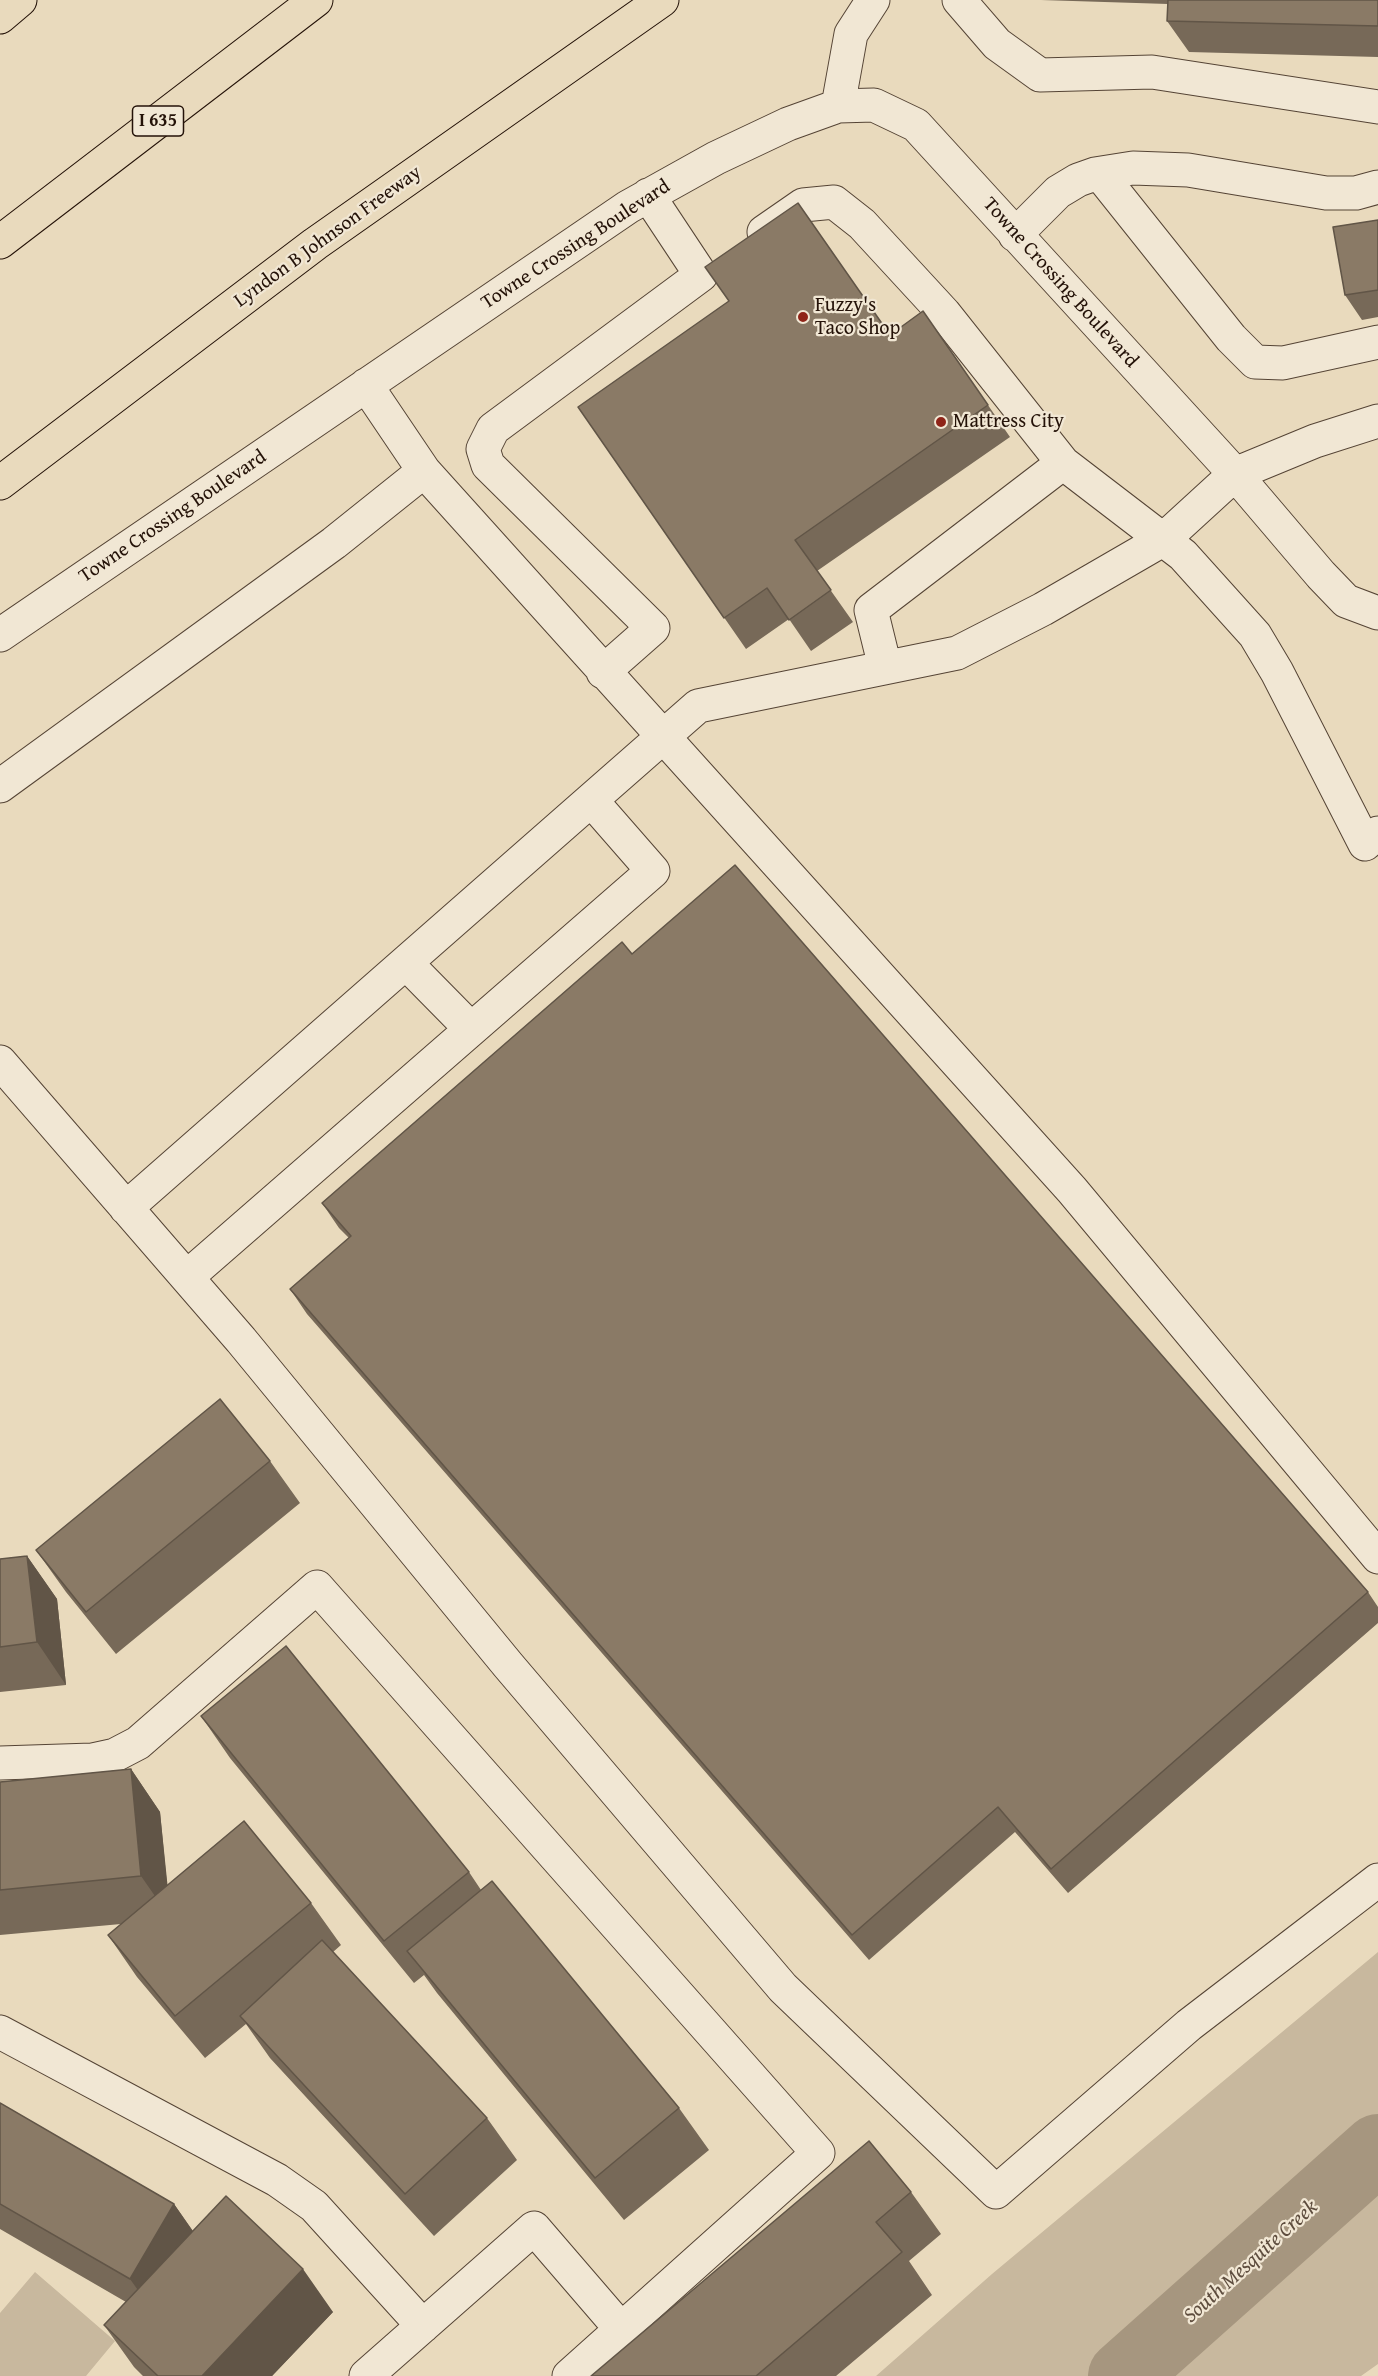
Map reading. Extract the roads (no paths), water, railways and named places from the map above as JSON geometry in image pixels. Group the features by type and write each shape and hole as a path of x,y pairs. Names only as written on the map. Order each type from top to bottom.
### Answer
{"main road":[{"path":"0,17 20,0"},
{"name":"I 635","path":"0,242 316,0"},
{"name":"Lyndon B Johnson Freeway","path":"0,483 315,244 662,0"}],"street":[{"path":"838,106 851,34 873,0"},
{"path":"959,0 997,44 1040,75 1152,72 1378,108"},
{"name":"Towne Crossing Boulevard","path":"0,635 628,207 716,158 778,129 838,106 874,105 916,125 1235,474 1321,575 1346,601 1378,612"},
{"path":"1015,235 1058,192 1078,180 1133,168 1188,170 1326,193 1356,193 1378,187"},
{"path":"1100,174 1231,338 1256,362 1283,363 1378,342"},
{"path":"648,195 701,275"},
{"path":"603,672 653,628 488,465 483,449 493,429 701,275 803,204 834,202 862,224 944,313 1063,463 1183,555 1255,635 1277,672 1365,844 1378,833"},
{"path":"366,386 424,471 662,738 1105,1227 1378,1557"},
{"path":"126,1208 698,706 957,653 1043,609 1164,539 1235,474 1315,441 1378,422"},
{"path":"885,668 871,610 1063,463"},
{"path":"0,786 334,543 424,471"},
{"path":"187,1277 653,872 591,800"},
{"path":"406,963 471,1029"},
{"path":"0,1062 187,1277 508,1665 783,1988 996,2192 1189,2025 1378,1880"},
{"path":"0,1763 92,1760 116,1755 138,1743 317,1587 818,2153 569,2376"},
{"path":"0,2032 286,2186 314,2206 423,2326"},
{"path":"366,2376 534,2228 621,2330"}],"waterway":[{"name":"South Mesquite Creek","path":"1123,2376 1378,2149"}],"place":[{"name":"Fuzzy's Taco Shop","path":"803,317"},
{"name":"Mattress City","path":"941,422"}]}
